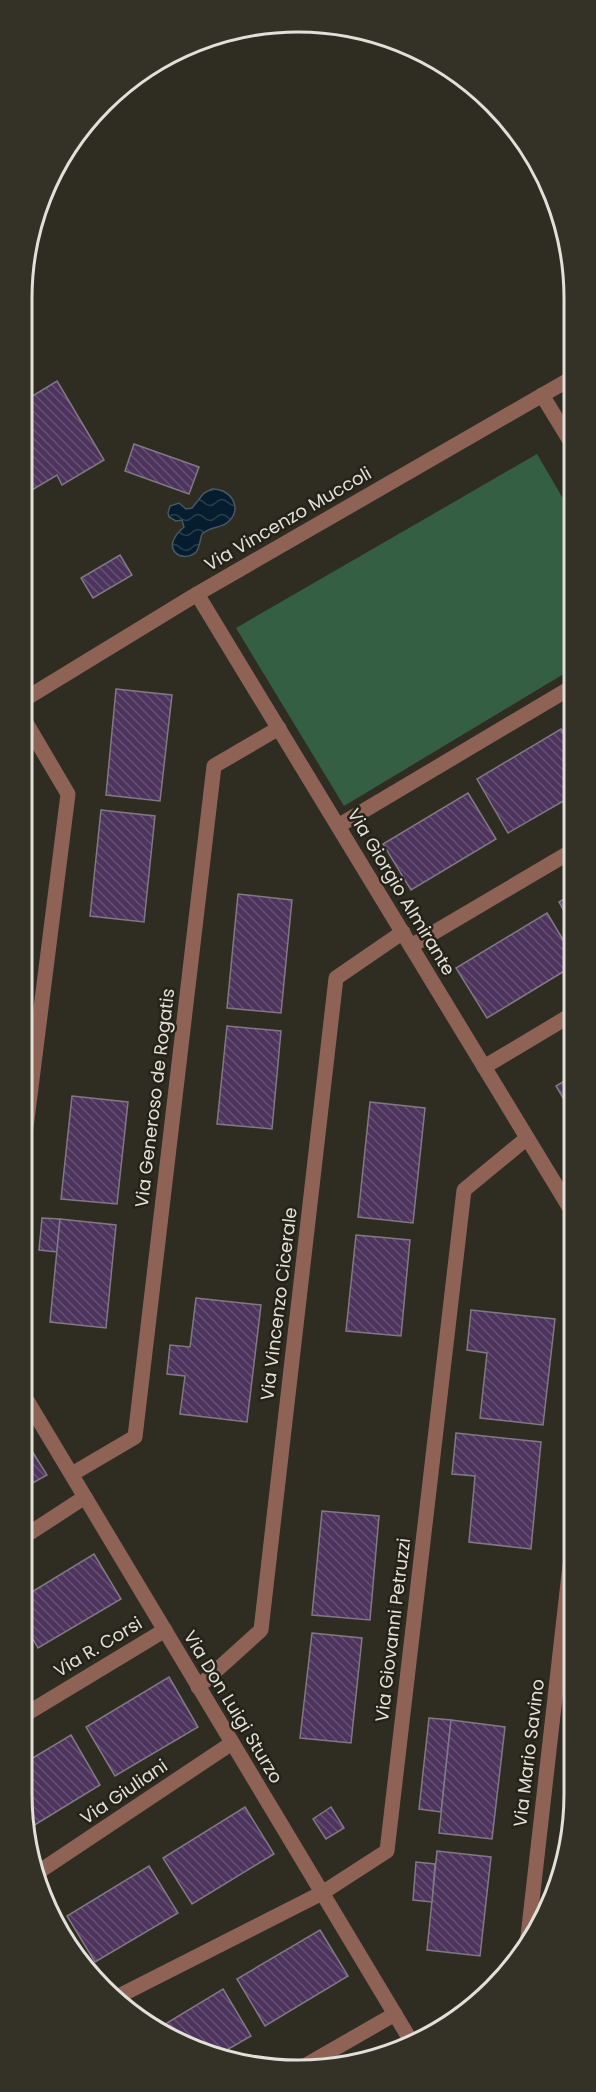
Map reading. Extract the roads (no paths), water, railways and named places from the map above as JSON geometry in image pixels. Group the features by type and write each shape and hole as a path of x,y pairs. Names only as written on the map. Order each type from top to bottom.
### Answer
{"street":[{"name":"Via Vincenzo Muccoli","path":"32,695 197,594 564,383"},
{"path":"542,395 564,431"},
{"name":"Via Giorgio Almirante","path":"197,594 564,1199"},
{"path":"338,826 564,692"},
{"name":"Via Generoso de Rogatis","path":"72,1474 135,1437 214,766 279,728"},
{"path":"32,733 68,794 32,1080"},
{"path":"411,946 564,856"},
{"name":"Via Vincenzo Cicerale","path":"198,1687 261,1630 336,978 403,932"},
{"path":"484,1067 564,1019"},
{"name":"Via Giovanni Petruzzi","path":"122,1994 322,1893 387,1851 464,1190 527,1138"},
{"name":"Via Don Luigi Sturzo","path":"32,1408 408,2036"},
{"path":"32,1531 85,1497"},
{"name":"Via Mario Savino","path":"529,1927 564,1617"},
{"name":"Via R. Corsi","path":"32,1710 165,1630"},
{"name":"Via Giuliani","path":"43,1869 232,1743"},
{"path":"315,2060 395,2014"}],"water":[{"path":"212,489 224,492 233,500 235,511 233,517 225,524 202,534 196,552 185,556 175,553 173,542 184,527 182,520 176,521 169,517 170,506 179,503 186,509 192,508 204,493"}]}
